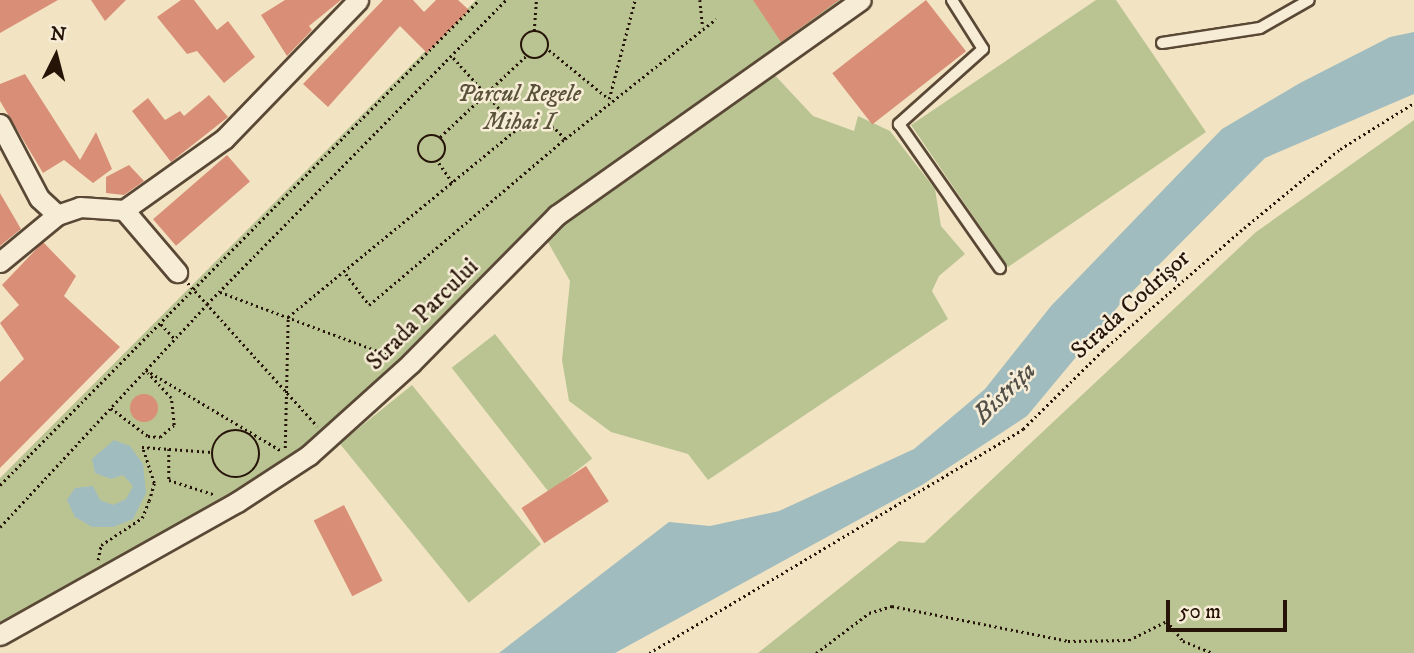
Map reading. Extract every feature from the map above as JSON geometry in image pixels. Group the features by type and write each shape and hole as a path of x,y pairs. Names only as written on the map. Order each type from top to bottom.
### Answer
{"street":[{"path":"0,262 57,215 80,207 124,210 224,139 358,0"},
{"name":"Strada Parcului","path":"0,635 223,510 285,461 332,436 411,363 557,215 861,0"},
{"path":"0,124 39,198 57,215"},
{"path":"124,210 177,272"}],"lane":[{"path":"952,0 983,49 899,124 1000,268"},
{"path":"1162,43 1260,28 1309,0"}],"path":[{"path":"0,485 479,0"},
{"path":"0,527 207,304 506,0"},
{"path":"526,56 521,43 534,31 536,0"},
{"path":"609,100 635,0"},
{"path":"700,0 703,28"},
{"path":"346,274 369,305 609,100 716,19"},
{"path":"534,31 547,37 548,50 609,100"},
{"path":"526,56 539,59 548,50"},
{"path":"451,56 517,129"},
{"path":"438,162 424,161 418,148 426,136 440,137 526,56"},
{"name":"Strada Codrișor","path":"649,653 1023,429 1244,228 1340,149 1414,103"},
{"path":"288,317 346,274 517,129 554,128 565,139"},
{"path":"438,162 447,148 440,137"},
{"path":"438,162 453,183"},
{"path":"195,290 285,391 332,436"},
{"path":"220,292 411,363"},
{"path":"285,461 288,317"},
{"path":"161,324 175,339"},
{"path":"111,408 148,436 160,438 174,425 171,398 146,370"},
{"path":"146,370 246,432 285,461"},
{"path":"246,432 260,451 252,472 229,477 216,467 212,452 224,434 246,432"},
{"path":"102,578 101,545 142,518 149,501 154,483 142,447 212,452"},
{"path":"169,449 169,480 208,488 223,510"},
{"path":"816,653 869,613 892,606 1068,641 1129,640 1167,621 1184,641 1213,653"}],"green space":[{"name":"Parcul Regele Mihai I","path":"476,0 848,0 557,215 309,455 0,627 0,478"},
{"path":"1096,0 1116,0 1206,132 1008,267 911,125"},
{"path":"771,71 813,116 854,131 858,116 890,131 935,189 941,226 965,254 939,276 932,291 948,319 708,480 688,454 611,432 569,401 562,360 570,281 545,237"},
{"path":"1414,120 1414,653 758,653 899,541 924,543 1256,232"},
{"path":"495,334 592,459 549,492 452,368"},
{"path":"412,385 541,544 469,603 340,444"}],"water":[{"name":"Bistrița","path":"1414,32 1414,94 1265,158 1121,303 1027,416 922,485 615,653 499,653 669,522 710,526 779,511 914,449 985,389 1051,306 1222,129 1300,83 1390,37"},
{"path":"114,440 130,446 143,464 146,493 133,519 113,527 92,527 75,517 67,500 75,488 93,486 100,500 113,505 126,499 133,486 123,475 111,479 95,473 92,459"}],"building":[{"path":"0,0 58,0 0,33"},
{"path":"91,0 126,0 105,21"},
{"path":"181,0 194,0 217,30 228,21 255,57 224,83 197,51 187,54 157,17"},
{"path":"285,0 341,0 309,26 312,30 287,56 261,15"},
{"path":"383,0 413,0 424,12 436,0 458,0 469,10 427,53 400,26 328,107 303,84"},
{"path":"753,0 839,0 781,42"},
{"path":"926,0 966,51 872,124 832,73"},
{"path":"25,74 80,160 96,132 112,169 93,183 64,160 43,173 0,101 0,84"},
{"path":"209,95 228,117 171,162 132,111 148,98 165,120 180,111 184,116"},
{"path":"227,155 250,181 176,246 153,219"},
{"path":"129,165 144,181 124,195 106,193 106,177"},
{"path":"0,193 21,229 0,246"},
{"path":"43,242 76,276 64,296 120,347 0,468 0,382 24,359 0,323 19,305 2,285"},
{"path":"144,394 154,398 158,408 154,418 144,422 134,418 130,408 134,398"},
{"path":"586,466 609,501 544,543 521,508"},
{"path":"344,505 383,581 352,596 314,520"}]}
